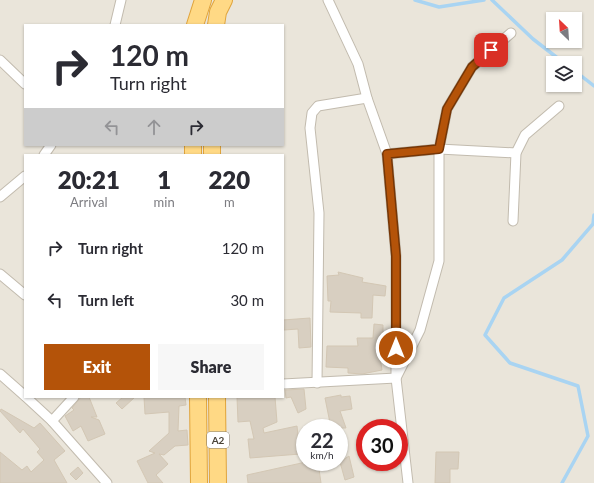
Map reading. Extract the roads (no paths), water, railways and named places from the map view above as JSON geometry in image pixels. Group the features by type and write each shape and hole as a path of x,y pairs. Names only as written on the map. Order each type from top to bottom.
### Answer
{"highway":[{"path":"195,24 203,0"},
{"path":"216,24 218,12 224,0"},
{"name":"A2","path":"198,398 199,483"},
{"name":"A2","path":"217,398 218,483"}],"street":[{"path":"115,24 122,0"},
{"path":"328,0 358,64 367,98 387,154 396,256 396,378 408,483"},
{"path":"396,378 420,330 439,261 439,149 447,109 472,67 511,33"},
{"path":"0,60 24,83"},
{"path":"317,382 319,213 310,128 312,113 318,106 367,98"},
{"path":"513,220 516,153 525,135 559,106"},
{"path":"387,154 439,149 516,153"},
{"path":"0,197 24,177"},
{"path":"0,274 24,294"},
{"path":"0,374 24,394"},
{"path":"284,384 396,378"},
{"path":"28,398 52,421 107,483"},
{"path":"52,421 73,398"}],"waterway":[{"path":"415,0 439,7 484,0"},
{"path":"492,0 533,39 555,56"},
{"path":"582,77 594,86"},
{"path":"562,483 588,436 578,386 510,363 485,335 504,298 562,260 593,224 594,215"}]}
